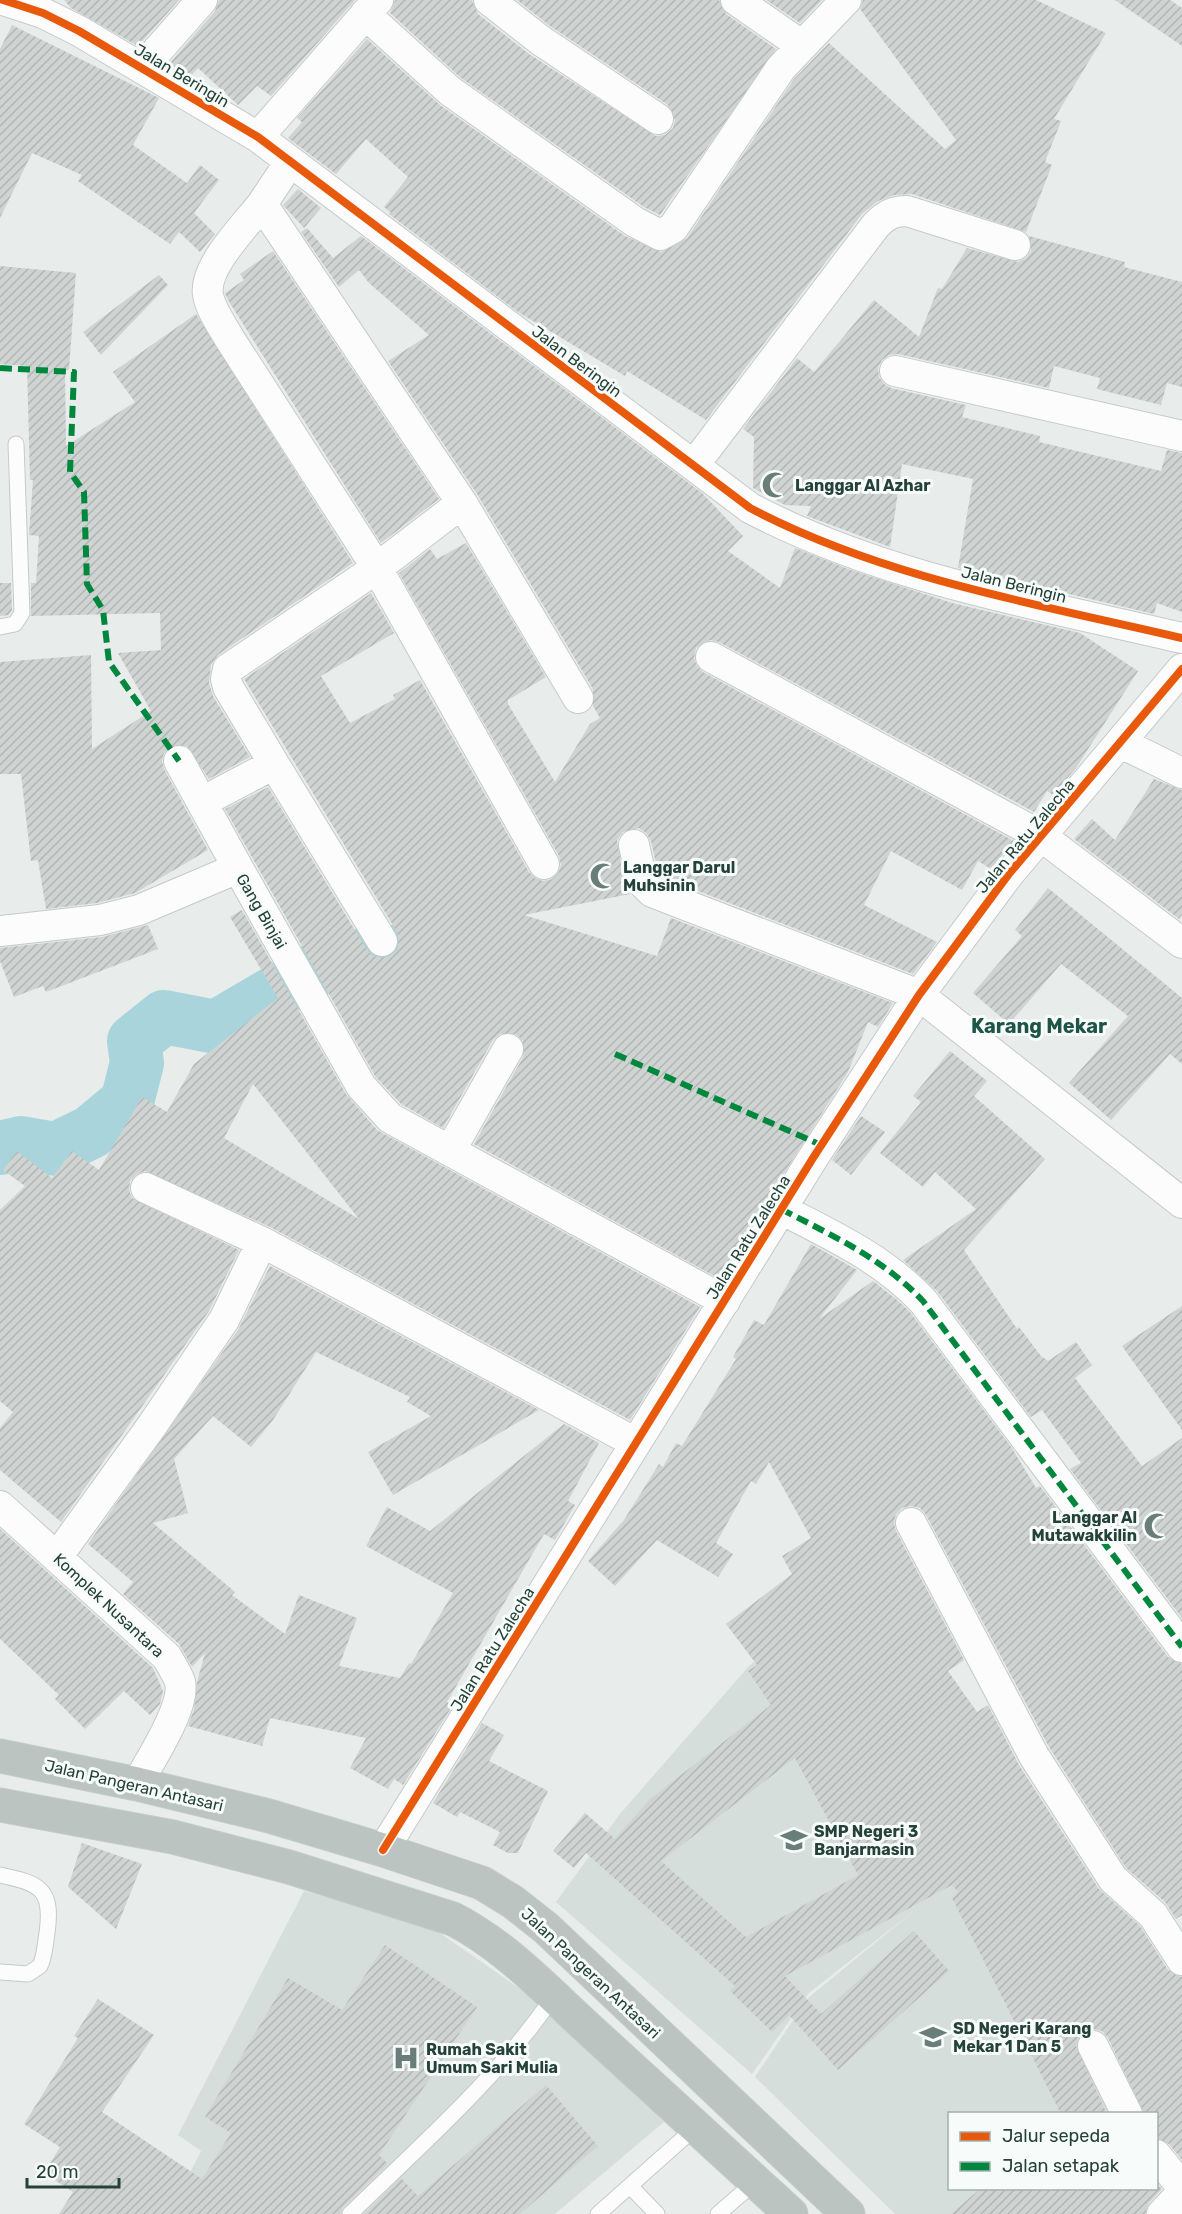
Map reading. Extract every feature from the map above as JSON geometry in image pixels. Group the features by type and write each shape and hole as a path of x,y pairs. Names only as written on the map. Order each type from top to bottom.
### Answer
{"highway":[{"name":"Jalan Pangeran Antasari","path":"0,1756 137,1784 269,1816 482,1883 513,1902 546,1928 848,2214"},
{"path":"0,1805 173,1837 261,1860 453,1919 488,1940 554,1997 791,2214"},
{"path":"261,1860 269,1816"}],"street":[{"path":"142,67 202,0"},
{"path":"489,0 540,40 658,119"},
{"path":"736,0 801,45"},
{"path":"258,137 372,7 450,91 635,222 660,235 673,228 781,68 846,0"},
{"name":"Jalan Beringin","path":"11,1 79,31 258,137 750,508 807,535 868,557 970,588 1182,638"},
{"path":"290,162 262,204 214,267 208,280 211,304 231,341 377,568 544,864"},
{"path":"262,204 462,503 578,698"},
{"path":"694,465 876,225 888,215 908,211 1015,245"},
{"path":"895,371 1182,436"},
{"path":"382,941 228,687 226,679 228,669 377,568 462,503"},
{"path":"711,657 1041,836 1182,943"},
{"name":"Jalan Ratu Zalecha","path":"383,1850 781,1209 920,994 1008,875 1182,669"},
{"path":"1121,743 1182,773"},
{"path":"179,761 238,868"},
{"path":"202,802 274,764"},
{"path":"634,845 642,882 652,892 920,994 1182,1203"},
{"name":"Gang Binjai","path":"0,931 100,920 139,910 238,868 361,1086 377,1107 404,1126 725,1301"},
{"path":"450,1151 508,1049"},
{"path":"146,1188 262,1242 636,1443"},
{"path":"781,1209 876,1259 893,1271 923,1301 1180,1641"},
{"path":"57,1557 151,1427 224,1320 262,1242"},
{"name":"Komplek Nusantara","path":"0,1506 167,1657 180,1683 176,1710 137,1784"},
{"path":"911,1523 1034,1756 1113,1879 1153,1915 1182,1960"},
{"path":"1093,2046 1126,2112"},
{"path":"1158,2157 1182,2187"},
{"path":"1162,2214 1182,2193"}],"lane":[{"path":"0,627 15,624 22,613 16,444"},
{"path":"0,1875 21,1879 35,1886 44,1894 51,1908 40,1966 28,1974 0,1972"},
{"path":"350,2214 484,2083 554,1997"},
{"path":"598,2214 696,2127"},
{"path":"718,2214 755,2182"},
{"path":"630,2186 657,2214"}],"shaded area":[{"path":"809,1617 996,1866 1122,2112 948,2112 948,2190 1054,2190 1025,2214 895,2214 755,2077 808,1998 915,1910 809,1993 752,2074 556,1902 619,1815 749,1666"},
{"name":"Rumah Sakit Umum Sari Mulia","path":"304,1891 427,1924 526,1993 664,2122 555,2214 169,2214 201,2151 178,2135"}],"building":[{"path":"64,0 179,0 138,46 71,8"},
{"path":"219,0 355,0 271,96 257,86 238,105 198,68 190,77 169,64 215,11"},
{"path":"395,0 472,0 478,14 529,54 656,136 665,135 673,128 675,120 668,105 550,26 517,0 719,0 726,14 776,49 660,215 644,207 461,78 390,13"},
{"path":"766,0 822,0 800,23"},
{"path":"863,0 1036,0 1106,33 1054,119 1061,121 1045,162 1052,165 1026,232 912,194 894,195 878,201 862,214 706,420 627,371 625,376 518,312 389,214 391,213 384,207 408,177 366,139 336,174 288,138 302,122 297,118 367,39 440,105 625,236 661,252 687,238 794,79 829,43 945,149 956,140 860,9"},
{"path":"1115,0 1170,0 1182,8 1182,46"},
{"path":"12,25 159,98 133,145 187,183 200,165 219,180 194,213 215,234 200,252 179,232 170,244 78,181 82,175 32,153 0,218 0,49"},
{"path":"298,189 321,208 304,228 283,205"},
{"path":"307,228 333,258 361,236 702,493 743,536 728,551 780,588 795,548 848,569 952,603 1080,633 1138,671 1076,768 1053,795 1047,791 1034,812 719,642 710,640 696,648 694,658 697,666 703,672 1014,841 991,869 978,861 962,890 891,851 864,905 937,942 913,974 662,877 658,873 651,841 639,828 623,832 617,840 625,886 630,894 524,915 657,956 671,918 893,1003 878,1027 868,1022 848,1072 718,1278 474,1144 523,1057 523,1041 516,1034 500,1034 493,1040 443,1128 401,1104 375,1076 225,809 268,787 367,950 373,956 382,958 390,956 397,950 399,941 397,932 244,679 371,593 394,633 321,676 350,723 395,699 393,695 420,680 529,872 535,878 543,881 552,879 558,873 561,865 559,856 399,573 430,549 437,559 466,543 546,677 508,700 508,704 555,782 590,724 600,718 593,706 593,689 477,494 388,361 429,335 369,283 359,270 339,287 301,232"},
{"path":"1029,236 1125,262 1124,267 1182,282 1182,387 1167,383 1161,405 1097,389 1100,378 1054,366 1049,388 898,354 889,355 882,360 878,368 879,377 891,388 966,405 962,417 1040,436 1039,442 1161,471 1167,450 1182,453 1182,612 1157,603 1154,614 958,568 973,479 902,464 890,547 807,516 811,506 785,505 753,488 754,437 743,429 797,358 814,372 874,300 919,337 938,288 942,289 967,248 1018,262 1026,258 1031,251"},
{"path":"273,251 439,499 381,543 225,293 244,280 240,274"},
{"path":"0,266 76,273 69,370 65,370 66,446 135,402 113,372 196,314 353,563 218,655 211,665 209,683 213,696 250,757 209,779 187,746 171,746 164,753 162,761 164,769 208,850 135,893 97,903 46,909 38,860 31,861 21,774 0,774 0,662 91,655 92,749 151,711 118,653 161,650 160,613 31,616 31,583 36,583 39,536 29,535 33,480 30,480 27,366 0,364"},
{"path":"159,275 168,285 101,355 83,332"},
{"path":"0,583 11,583 12,610 9,615 0,616"},
{"path":"1154,779 1182,790 1182,915 1179,919 1074,839 1092,819 1115,840"},
{"path":"1048,888 1182,998 1182,1064 1170,1054 1111,1120 1069,1083 1128,1016 1061,964 1009,1024 973,993 1022,936 1015,930"},
{"path":"242,910 346,1094 377,1130 700,1307 630,1420 270,1227 145,1171 137,1174 130,1181 129,1190 132,1198 239,1250 209,1311 61,1522 0,1470 0,1428 13,1412 0,1401 0,1210 25,1186 3,1170 17,1151 52,1178 72,1151 99,1170 142,1097 167,1112 194,1064 278,998 230,917","holes":["253,1084 359,1219 224,1138"]},
{"path":"148,925 158,949 46,992 43,986 14,997 0,961 0,948 102,937"},
{"path":"950,1051 987,1081 974,1096 1045,1159 964,1250 1017,1329 1019,1327 1041,1356 1048,1361 1076,1342 1092,1365 1075,1378 1142,1466 1182,1438 1182,1618 1070,1469 1081,1463 1042,1410 1031,1417 937,1291 903,1260 976,1209 935,1172 923,1187 880,1153 921,1102 913,1096"},
{"path":"861,1116 885,1132 851,1175 832,1160"},
{"path":"811,1244 857,1270 819,1319 873,1281 896,1299 910,1312 1012,1448 1036,1488 1040,1486 1168,1657 1182,1664 1182,1915 1176,1919 1165,1902 1126,1868 1049,1747 926,1515 920,1508 911,1506 902,1508 896,1514 894,1523 896,1531 964,1660 948,1671 977,1712 988,1705 1019,1765 1099,1889 1140,1926 1168,1970 1182,1977 1182,2160 1169,2144 1158,2139 1158,2112 1143,2112 1108,2038 1102,2031 1093,2029 1085,2031 1078,2037 1076,2046 1106,2112 1060,2112 952,1898 958,1892 952,1885 785,1976 821,2014 914,1931 949,1971 838,2070 789,2015 772,2032 730,1991 735,1986 586,1853 574,1868 553,1851 585,1813 615,1839 650,1799 771,1705 748,1671 757,1665 726,1624 792,1574 782,1556 811,1538 769,1462 756,1484 751,1481 716,1543 733,1554 718,1577 657,1540 615,1586 588,1561 624,1520 659,1464 663,1467 676,1443 682,1446 736,1359 733,1357 754,1320 764,1325","holes":["795,1758 858,1875 746,1937 661,1861"]},
{"path":"270,1266 539,1410 393,1495 368,1452 431,1416 407,1402 410,1397 316,1352 273,1420 251,1447 213,1416 174,1459 188,1513 153,1523 235,1592 232,1595 285,1634 299,1595 357,1618 339,1666 400,1678 409,1663 411,1664 453,1593 366,1546 387,1507 430,1531 564,1424 599,1443 568,1501 575,1505 555,1540 544,1534 447,1702 453,1705 403,1785 394,1779 388,1789 350,1768 366,1738 270,1718 262,1746 188,1726 194,1709 197,1682 205,1653 192,1667 179,1644 123,1594 133,1582 88,1544 238,1330"},
{"path":"1182,1306 1182,1430 1122,1346"},
{"path":"0,1529 153,1668 163,1691 160,1704 150,1715 124,1691 85,1729 55,1699 59,1695 0,1639"},
{"path":"482,1723 504,1735 489,1761 548,1791 518,1853 508,1853 493,1845 500,1832 460,1812 457,1817 433,1803"},
{"path":"82,1843 142,1864 116,1929 68,1887"},
{"path":"385,1945 477,2007 379,2155 388,2164 343,2207 340,2214 59,2214 73,2192 44,2173 60,2147 24,2124 78,2038 74,2036 98,1999 154,2035 102,2112 202,2179 231,2133 205,2117 288,1978 342,2010"},
{"path":"546,2085 598,2146 520,2214 364,2214 401,2178 418,2196"},
{"path":"1158,2185 1162,2189 1149,2203 1145,2214 951,2214 979,2190 1158,2190"}],"waterway":[{"path":"0,1148 21,1143 56,1149 91,1132 127,1102 137,1063 134,1041 164,1017 216,1027 310,972 347,957 465,944"}],"marked path":[{"path":"0,368 74,372 70,472 84,492 87,584 103,610 109,662 179,761"},
{"path":"615,1054 821,1145"},
{"path":"781,1209 874,1260 923,1301 1182,1647"}],"cycle path":[{"path":"3,0 43,13 79,31 258,137 750,508 853,553 907,571 962,587 1182,638"},
{"path":"383,1850 813,1158 919,995 1008,875 1182,669"}],"place":[{"name":"Langgar Al Azhar","path":"775,485"},
{"name":"Langgar Darul Muhsinin","path":"603,876"},
{"name":"Langgar Al Mutawakkilin","path":"1157,1526"},
{"name":"SMP Negeri 3 Banjarmasin","path":"794,1840"},
{"name":"SD Negeri Karang Mekar 1 Dan 5","path":"933,2037"},
{"name":"Rumah Sakit Umum Sari Mulia","path":"406,2058"}],"district":[{"name":"Karang Mekar","path":"1039,1026"}]}
